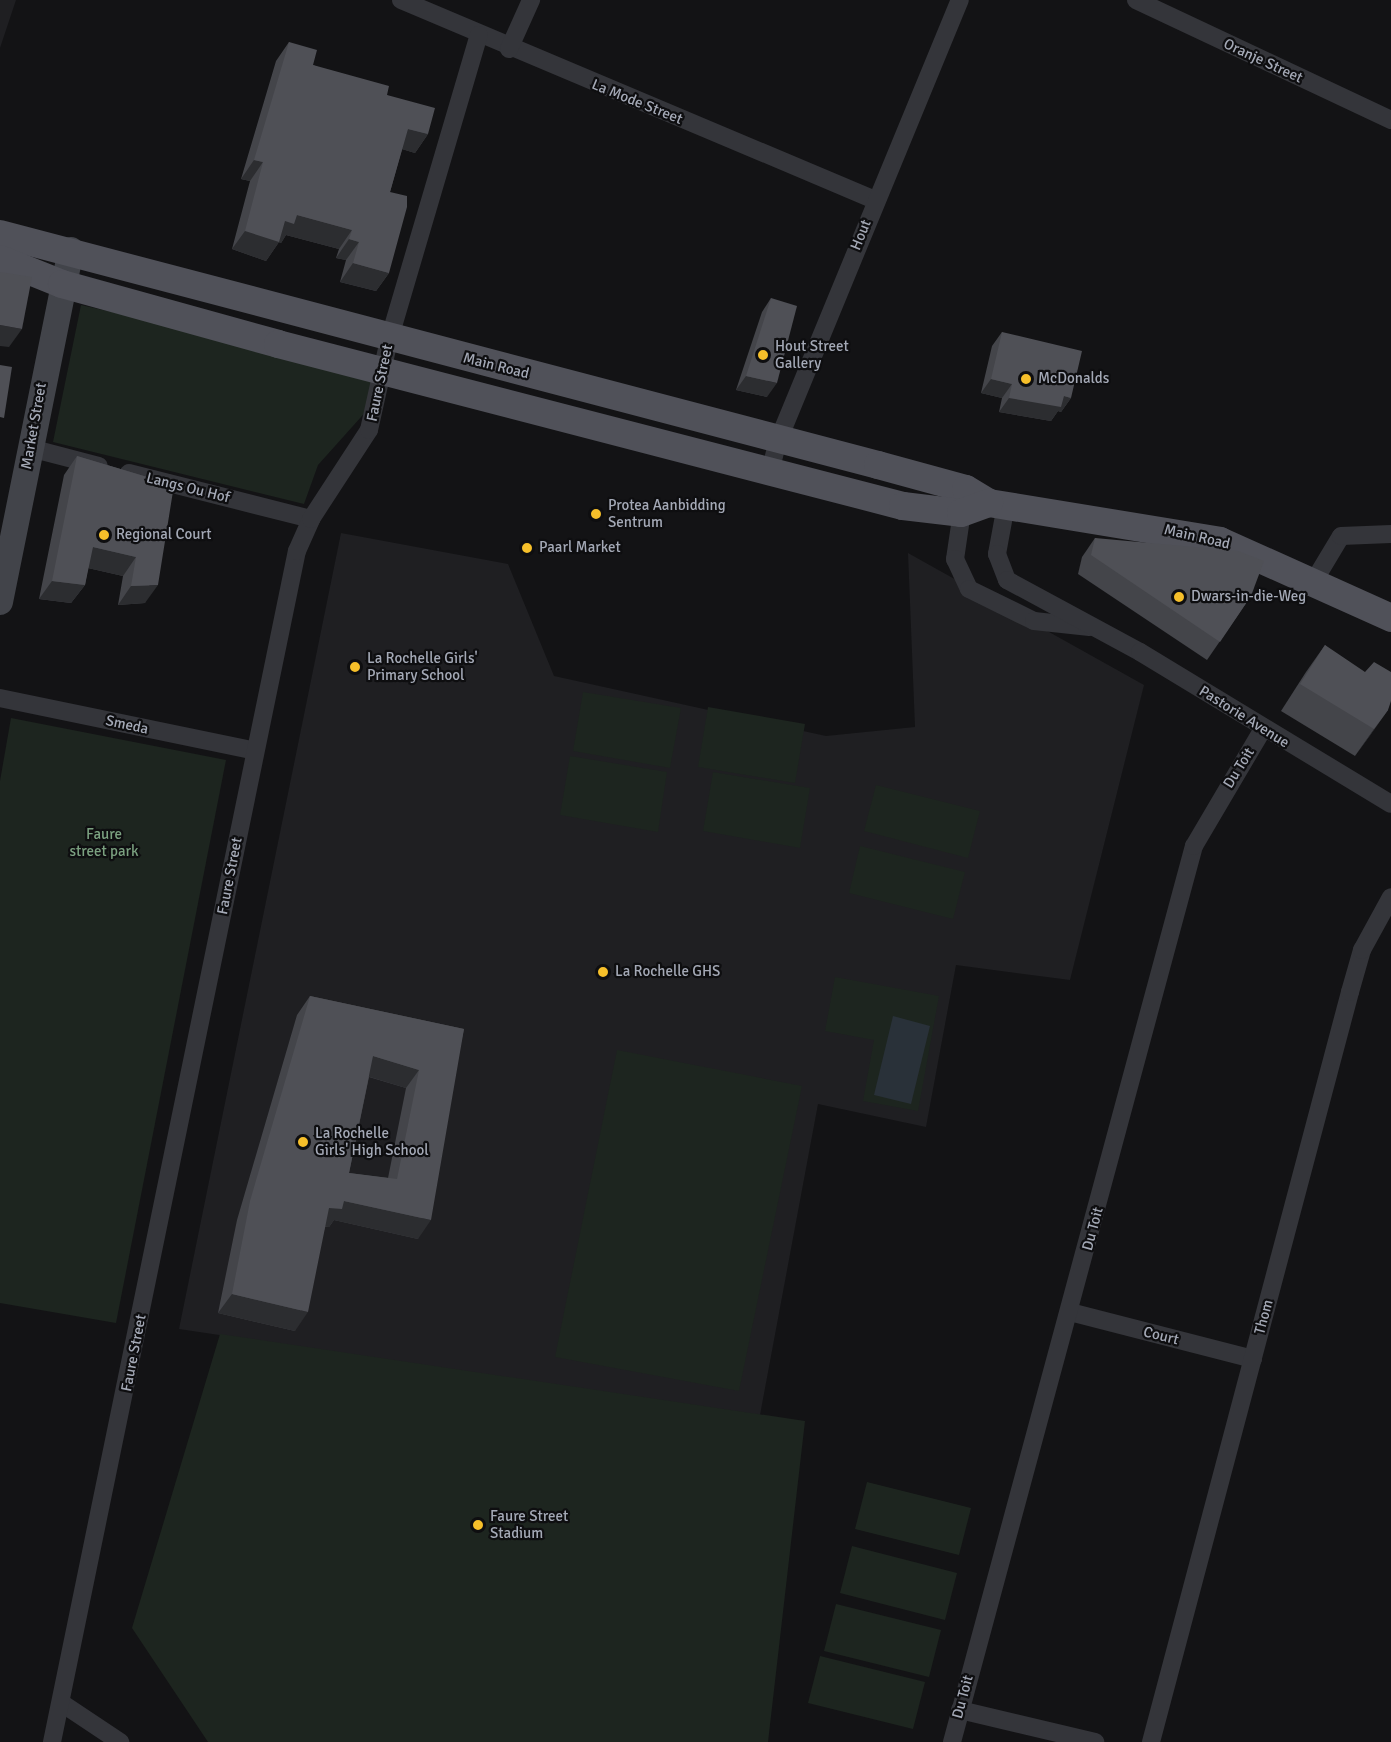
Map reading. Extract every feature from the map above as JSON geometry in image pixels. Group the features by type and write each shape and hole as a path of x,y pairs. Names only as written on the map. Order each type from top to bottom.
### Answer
{"main road":[{"name":"Main Road","path":"0,234 71,250 389,340 778,441 981,503 1198,536 1248,551 1391,618"},
{"name":"Market Street","path":"0,602 62,284 71,250"},
{"name":"Main Road","path":"0,259 62,284 381,371 903,506 981,503"}],"street":[{"name":"La Mode Street","path":"401,0 508,49 875,200"},
{"path":"508,49 531,0"},
{"name":"Hout","path":"770,472 778,441 875,200 960,0"},
{"name":"Oranje Street","path":"1136,0 1391,120"},
{"name":"Faure Street","path":"52,1742 63,1704 297,551 311,519 369,430 389,340 478,35"},
{"name":"Langs Ou Hof","path":"30,448 311,519"},
{"name":"Pastorie Avenue","path":"981,503 955,559 969,589 1034,621 1098,627"},
{"name":"Pastorie Avenue","path":"981,503 1006,580 1098,627 1263,729 1391,804"},
{"path":"1314,581 1341,536 1391,534"},
{"name":"Smeda","path":"0,698 255,752"},
{"name":"Du Toit","path":"952,1742 1194,846 1263,729"},
{"name":"Thom","path":"1151,1742 1362,950 1391,897"},
{"name":"Court","path":"1070,1312 1253,1359"},
{"path":"63,1704 120,1742"},
{"path":"960,1710 1095,1742"}],"shaded area":[{"path":"0,0 16,0 0,48"},
{"name":"La Rochelle GHS","path":"341,533 508,564 554,676 826,736 915,727 908,553 1144,685 1070,980 956,965 926,1127 818,1104 760,1415 179,1329"},
{"path":"893,1016 930,1026 911,1104 874,1095"}],"green space":[{"path":"81,305 378,372 370,407 318,465 304,504 53,442"},
{"path":"583,692 681,708 670,768 573,751"},
{"path":"708,707 805,724 795,783 698,767"},
{"name":"Faure street park","path":"11,718 226,760 116,1323 0,1303 0,781"},
{"path":"570,756 667,772 658,832 560,815"},
{"path":"713,772 810,788 800,848 703,831"},
{"path":"876,785 980,811 968,858 864,831"},
{"path":"860,846 965,872 953,919 849,893"},
{"path":"835,977 939,996 918,1111 863,1101 874,1040 825,1031"},
{"path":"617,1050 802,1086 739,1391 555,1357"},
{"name":"Faure Street Stadium","path":"220,1334 805,1421 768,1742 208,1742 132,1628"},
{"path":"867,1482 971,1508 959,1555 855,1529"},
{"path":"852,1546 957,1573 945,1620 840,1593"},
{"path":"836,1604 941,1630 929,1677 824,1651"},
{"path":"820,1656 925,1682 913,1729 808,1703"}],"building":[{"path":"289,42 317,50 313,65 389,86 387,95 435,108 428,134 408,129 390,192 407,196 407,207 389,273 353,263 359,242 349,239 352,230 297,215 294,224 285,221 279,242 245,231 263,162 254,160"},
{"path":"0,272 32,277 22,329 0,325"},
{"name":"Hout Street Gallery","path":"771,298 797,306 777,383 746,376"},
{"name":"McDonalds","path":"1002,332 1082,351 1071,398 1064,396 1061,407 1009,398 1012,384 991,379"},
{"path":"0,365 12,367 4,418 0,417"},
{"name":"Regional Court","path":"77,456 174,485 158,585 131,586 136,557 93,547 85,585 52,581"},
{"name":"Dwars-in-die-Weg","path":"1095,538 1238,551 1264,561 1251,596 1220,642 1091,555"},
{"path":"1325,645 1365,672 1374,662 1391,672 1391,701 1388,710 1374,729 1300,684"},
{"name":"La Rochelle Girls' High School","path":"310,996 464,1029 431,1220 344,1201 342,1209 329,1208 308,1312 232,1294 250,1201","holes":["373,1056 419,1070 397,1179 349,1173"]}],"place":[{"name":"Hout Street Gallery","path":"763,355"},
{"name":"McDonalds","path":"1026,379"},
{"name":"Protea Aanbidding Sentrum","path":"596,514"},
{"name":"Regional Court","path":"104,535"},
{"name":"Paarl Market","path":"527,548"},
{"name":"Dwars-in-die-Weg","path":"1179,597"},
{"name":"La Rochelle Girls' Primary School","path":"355,667"},
{"name":"La Rochelle GHS","path":"603,972"},
{"name":"La Rochelle Girls' High School","path":"303,1142"},
{"name":"Faure Street Stadium","path":"478,1525"}]}
